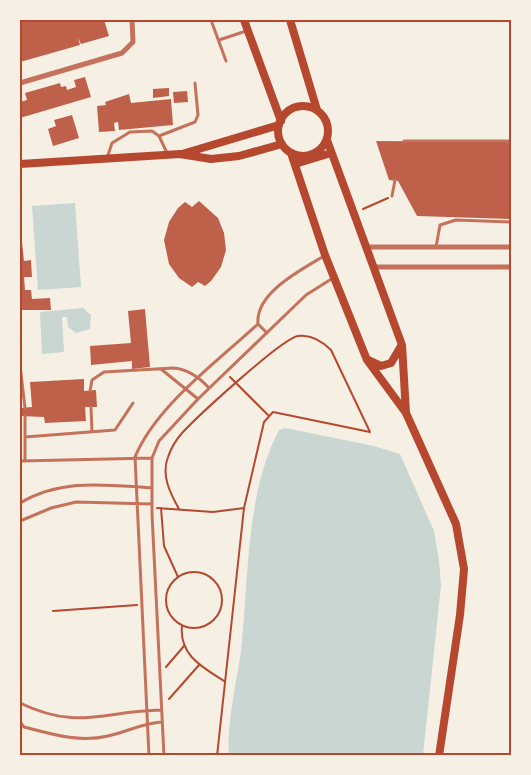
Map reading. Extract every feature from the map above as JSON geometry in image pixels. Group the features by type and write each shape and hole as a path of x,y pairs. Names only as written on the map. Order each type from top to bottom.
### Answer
{"main road":[{"path":"244,20 280,123 282,144 291,153 325,255 367,360 406,412 456,524 464,569 460,615 439,756"},
{"path":"290,20 317,110 328,127 327,140 402,345 406,412"},
{"path":"20,164 180,154 280,123 296,107 304,106 317,110"},
{"path":"291,153 308,156 322,147 327,140"},
{"path":"180,154 211,159 239,156 282,144"},
{"path":"295,164 332,153"},
{"path":"367,360 381,366 391,363 402,345"}],"street":[{"path":"20,83 122,53 134,42 132,20"},
{"path":"367,247 512,247"},
{"path":"374,267 512,267"}],"lane":[{"path":"211,20 226,62"},
{"path":"219,40 247,31"},
{"path":"159,136 195,122 198,115 195,83"},
{"path":"106,160 112,143 119,136 130,132 152,131 159,136 169,155"},
{"path":"404,141 512,141"},
{"path":"392,196 395,180"},
{"path":"436,247 440,225 456,220 512,222"},
{"path":"267,333 258,324 257,313 262,304 294,274 325,255"},
{"path":"164,756 152,506 152,458 159,441 209,388 306,295 334,277"},
{"path":"150,756 135,457 143,437 200,377 258,324"},
{"path":"20,365 25,408"},
{"path":"161,369 198,399"},
{"path":"90,391 92,380 104,372 161,369 181,369 200,377 209,388"},
{"path":"25,437 115,430 134,403"},
{"path":"91,407 92,433"},
{"path":"24,416 25,461"},
{"path":"20,461 152,458"},
{"path":"20,503 56,488 84,483 152,488"},
{"path":"20,521 51,508 76,502 152,506"},
{"path":"20,703 65,719 162,710"},
{"path":"20,722 22,727 62,737 81,739 105,737 148,723 162,722"}],"path":[{"path":"355,213 392,196"},
{"path":"179,508 167,483 167,458 181,434 236,383 288,341 298,336 322,341 331,350 370,432 281,413 273,412 268,415 261,431 244,508 217,756"},
{"path":"227,373 268,415"},
{"path":"152,506 213,512 244,508"},
{"path":"160,508 164,546 178,577"},
{"path":"194,572 217,582 223,598 222,606 214,621 199,628 182,626 170,615 166,607 168,590 178,577 194,572"},
{"path":"53,611 143,605"},
{"path":"182,626 184,646 199,665 224,681"},
{"path":"160,675 184,646"},
{"path":"162,710 174,691 199,665"}],"shaded area":[{"path":"75,203 81,287 38,290 32,206"},
{"path":"83,308 91,315 90,329 76,333 68,327 67,317 62,317 64,352 42,354 40,312"},
{"path":"285,428 374,446 400,454 434,531 441,585 423,755 229,755 230,717 241,651 254,510 268,455 279,430"}],"building":[{"path":"20,20 104,20 109,36 81,44 78,38 80,45 20,62"},
{"path":"85,77 91,97 20,118 20,102 27,100 25,93 60,83 61,87 66,86 67,90 76,87 74,80"},
{"path":"169,88 169,96 153,98 153,89"},
{"path":"187,91 188,102 174,103 173,92"},
{"path":"129,94 131,103 171,99 173,125 119,130 118,122 114,123 115,131 99,132 97,106 106,105 105,102"},
{"path":"72,115 79,138 53,146 48,129 56,126 54,120"},
{"path":"376,141 512,142 512,219 417,216 398,181 389,180"},
{"path":"199,201 218,218 224,233 226,250 221,267 211,281 205,286 198,282 192,287 179,278 169,264 164,240 169,222 178,208 185,202 192,207"},
{"path":"20,223 24,261 31,260 32,277 24,277 25,290 31,290 32,299 50,298 51,310 20,310"},
{"path":"145,309 150,367 132,369 132,361 91,365 90,346 131,343 128,311"},
{"path":"84,379 84,391 96,390 97,407 85,407 86,421 45,423 44,417 20,416 20,408 32,407 30,382"}]}
